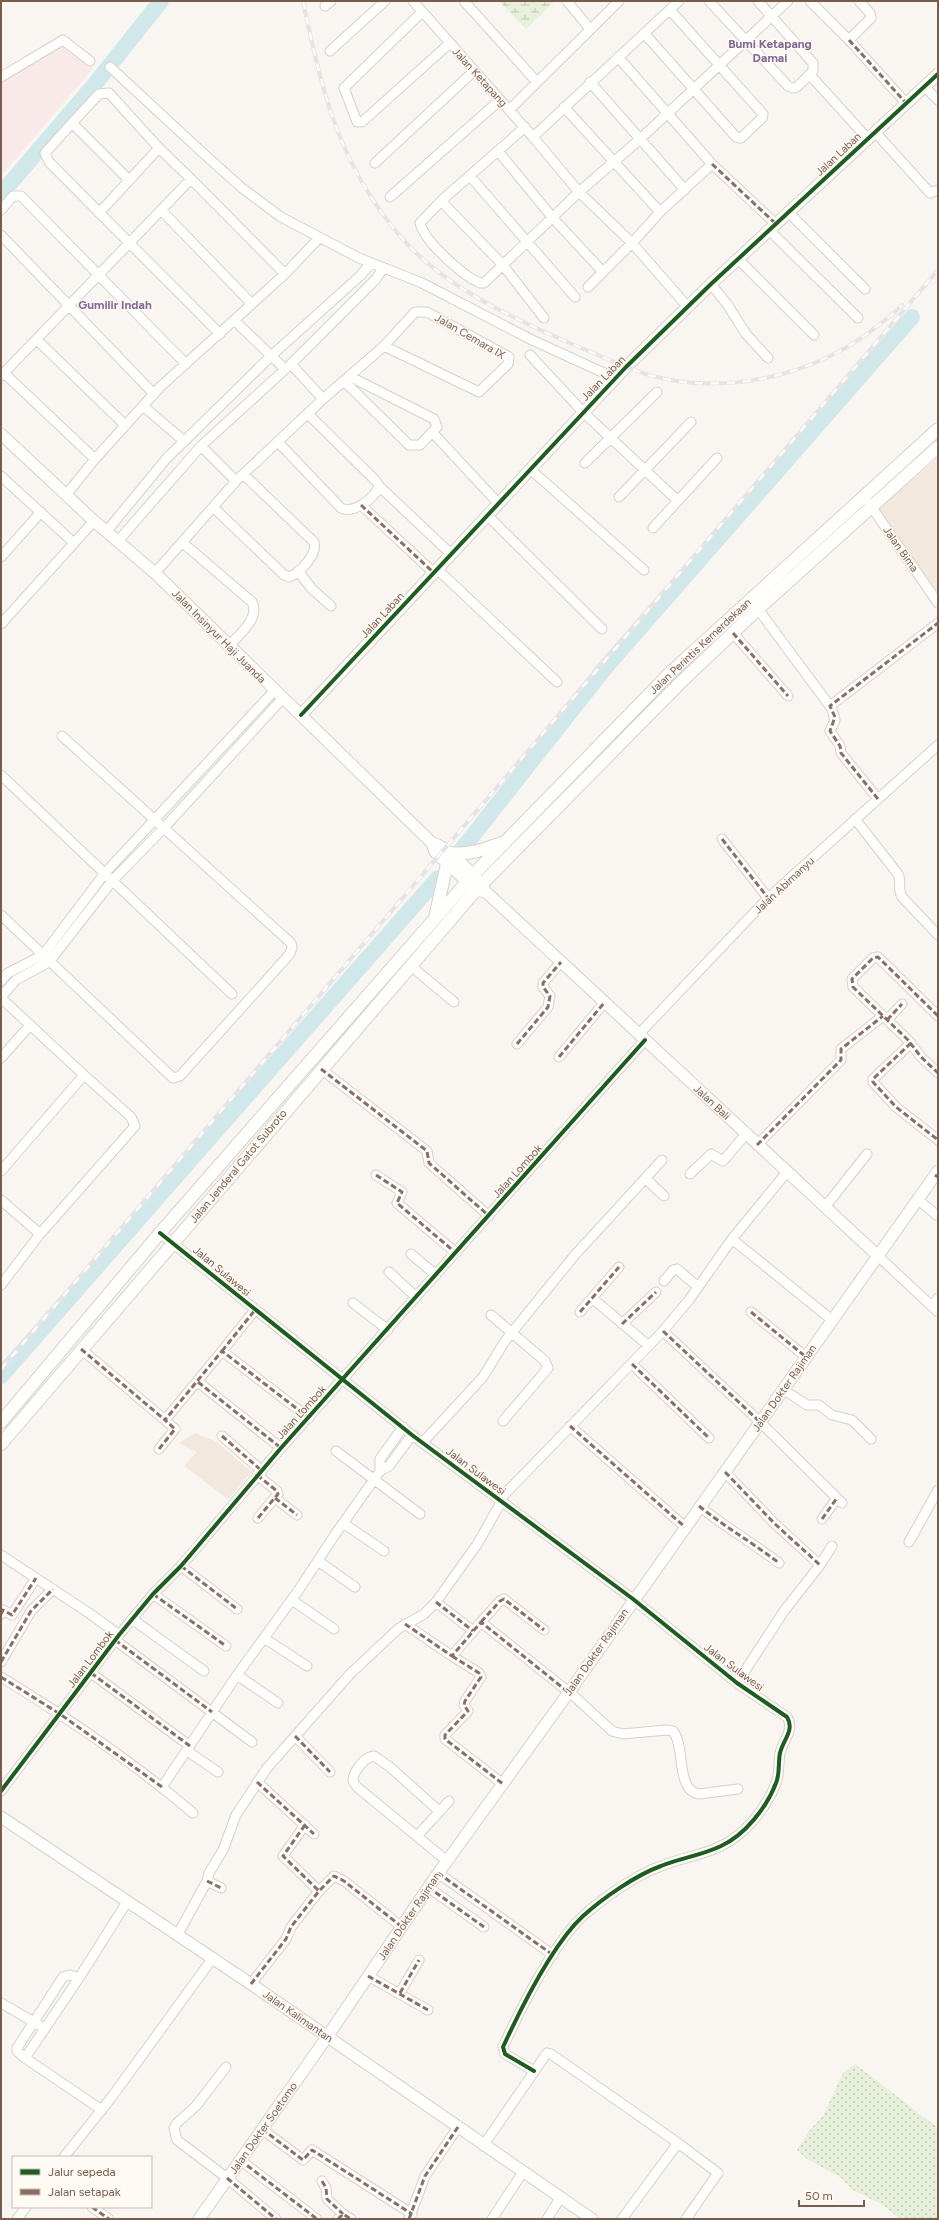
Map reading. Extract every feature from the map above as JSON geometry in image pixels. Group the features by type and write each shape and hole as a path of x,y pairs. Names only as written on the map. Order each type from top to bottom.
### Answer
{"main road":[{"name":"Jalan Perintis Kemerdekaan","path":"477,884 504,842 670,673 938,429"},
{"name":"Jalan Perintis Kemerdekaan","path":"477,884 680,683 758,609 938,447"},
{"path":"670,673 680,683"},
{"path":"435,916 449,859 476,852 504,842"},
{"name":"Jalan Jenderal Gatot Subroto","path":"1,1422 160,1233 435,916 477,884"},
{"name":"Jalan Jenderal Gatot Subroto","path":"1,1444 321,1069 411,966 477,884"}],"street":[{"path":"330,51 386,1"},
{"name":"Jalan Ketapang","path":"413,1 509,110 536,81 618,1"},
{"path":"464,1 536,81"},
{"path":"567,1 590,29"},
{"path":"533,137 590,82 679,1"},
{"path":"709,1 790,88 797,87 810,75 814,68 813,63 758,1"},
{"path":"525,127 441,201 420,223 424,231 447,258 474,280 482,283 579,192 639,140 788,1"},
{"path":"810,1 849,40 906,103"},
{"path":"849,40 871,18 870,13 859,1"},
{"path":"644,33 694,88 736,138 741,138 762,118 763,114 670,10"},
{"path":"422,12 344,88 357,122 362,122 450,43"},
{"path":"1,77 64,40 90,61"},
{"path":"618,57 666,114 858,318"},
{"path":"110,67 242,188 281,217 318,238 371,263 422,283 532,340 615,378"},
{"path":"375,163 474,71"},
{"name":"Jalan Laban","path":"301,715 615,378 711,284 938,74"},
{"path":"810,75 930,194 938,190"},
{"path":"590,82 684,190"},
{"path":"924,86 938,100"},
{"path":"220,334 99,213 45,156 47,149 99,94 109,93 159,148 285,274"},
{"path":"390,197 500,100"},
{"path":"564,107 660,212"},
{"path":"509,110 579,192 632,243 688,306"},
{"path":"72,123 129,180"},
{"path":"99,213 159,148"},
{"path":"498,151 552,217 603,272"},
{"path":"588,287 632,243 660,212 712,164"},
{"path":"470,176 575,297"},
{"path":"95,459 2,375 162,211 191,179"},
{"path":"1,210 13,196 21,196 100,274 186,364"},
{"path":"441,201 502,264 544,318"},
{"path":"162,211 252,304"},
{"path":"788,212 865,289"},
{"path":"1,235 154,394"},
{"path":"66,495 95,459 154,394 285,274 318,238"},
{"path":"738,259 814,334"},
{"path":"106,532 166,459 272,356 361,275 371,263"},
{"path":"118,541 202,446 288,367 376,279 383,268"},
{"path":"711,284 727,304 746,334 768,358"},
{"name":"Jalan Cemara IX","path":"415,312 427,312 509,357 508,364 483,390 477,391 384,346 415,312"},
{"path":"234,320 272,356 288,367 323,399"},
{"path":"37,340 126,425"},
{"path":"155,574 240,478 323,399 384,346"},
{"path":"530,355 583,412 678,501"},
{"path":"346,378 434,419 437,427 433,433 420,445 409,445 346,378"},
{"path":"585,463 657,392"},
{"path":"143,406 184,441"},
{"path":"308,414 376,481 379,486 451,554"},
{"path":"619,498 691,422"},
{"path":"433,433 498,503"},
{"name":"Jalan Insinyur Haji Juanda","path":"1,434 106,532 155,574 230,645 279,695 432,843 437,844 449,859 477,884"},
{"path":"278,442 341,508 351,510 361,505 375,492 379,486"},
{"path":"202,446 314,542 316,547 314,553 298,571 289,577 284,575 214,508"},
{"path":"653,528 717,458"},
{"path":"530,469 644,570"},
{"path":"1,476 74,544"},
{"name":"Jalan Bima","path":"863,496 938,603"},
{"path":"361,505 557,682"},
{"path":"1,556 41,512"},
{"path":"487,515 602,629"},
{"path":"1,624 94,521"},
{"path":"183,543 252,602 254,607 254,615 252,619 230,645"},
{"path":"298,571 312,589 331,606"},
{"path":"758,609 832,704 836,717 830,731 842,753 878,799"},
{"path":"832,704 938,623"},
{"path":"733,633 788,696"},
{"path":"1,981 8,973 46,958 104,873 208,762 279,695"},
{"path":"1,1285 40,1234 135,1126 131,1117 1,998 16,980 46,958 112,881 217,771 279,695"},
{"path":"1,915 166,1073 176,1078 289,955 292,948 291,943 154,821 62,736"},
{"name":"Jalan Abimanyu","path":"642,1037 768,898 938,745"},
{"path":"208,762 217,771"},
{"path":"1,775 232,994"},
{"path":"855,819 898,874 900,879 898,890 902,897 938,935"},
{"path":"722,839 768,898"},
{"name":"Jalan Bali","path":"477,884 938,1312"},
{"path":"938,1016 876,956 851,983 857,992 911,1043 921,1057 938,1073"},
{"path":"517,1044 548,1007 550,996 543,987 543,983 561,962"},
{"path":"411,966 454,1002"},
{"path":"559,1057 604,1003"},
{"path":"757,1145 841,1060 841,1049 902,1004"},
{"path":"1,1058 30,1025"},
{"name":"Jalan Lombok","path":"1,1791 117,1638 153,1594 181,1566 281,1448 489,1216 642,1037"},
{"path":"911,1043 873,1079 873,1082 896,1107 938,1140"},
{"path":"321,1069 427,1151 429,1163 489,1216"},
{"path":"1,1171 84,1075"},
{"path":"690,1174 711,1154 723,1161 746,1134"},
{"path":"825,1207 867,1154"},
{"path":"423,1442 483,1377 511,1333 574,1256 662,1160"},
{"path":"178,1934 223,1850 236,1815 257,1782 280,1752 350,1674 406,1624 424,1614 436,1602 478,1543 500,1501 570,1426 663,1331 689,1300 697,1286 732,1239 787,1172"},
{"name":"Jalan Dokter Rajiman","path":"327,2037 428,1887 686,1527 699,1506 784,1390 877,1255 937,1174"},
{"path":"376,1175 402,1192 396,1203 456,1253"},
{"path":"645,1178 664,1196"},
{"path":"917,1199 938,1216"},
{"path":"1,1200 40,1234"},
{"name":"Jalan Sulawesi","path":"160,1233 174,1242 255,1310 412,1435 633,1599 737,1683 787,1717 791,1724 780,1752 777,1781 754,1818 742,1831 722,1846 660,1866 624,1886 583,1916 570,1929 553,1955"},
{"path":"732,1239 832,1320"},
{"path":"411,1254 436,1275"},
{"path":"580,1312 619,1267"},
{"path":"664,1280 673,1270 677,1269 697,1286"},
{"path":"389,1272 416,1297"},
{"path":"622,1324 656,1292"},
{"path":"592,1298 649,1346"},
{"path":"931,1306 938,1298"},
{"path":"353,1303 388,1330"},
{"path":"165,1420 198,1382 255,1310"},
{"path":"751,1312 806,1357"},
{"path":"491,1315 546,1361 548,1368 503,1421"},
{"path":"663,1331 840,1500 822,1519"},
{"path":"81,1349 175,1429 159,1449"},
{"path":"222,1351 309,1418"},
{"path":"632,1364 709,1438"},
{"path":"198,1382 281,1448"},
{"path":"784,1390 806,1405 819,1405 832,1415 852,1420 871,1439"},
{"path":"570,1426 686,1527"},
{"path":"380,1471 380,1459 402,1427"},
{"path":"162,1787 237,1675 292,1600 374,1479 380,1471 389,1466 412,1435"},
{"path":"222,1436 277,1491 278,1494 258,1518"},
{"path":"336,1451 420,1514"},
{"path":"725,1472 775,1524 820,1565"},
{"path":"909,1542 938,1490"},
{"path":"275,1498 297,1515"},
{"path":"699,1506 723,1525 779,1563"},
{"path":"343,1523 384,1551"},
{"path":"737,1683 784,1611 820,1565 832,1546"},
{"path":"1,1555 104,1623 117,1638 252,1742"},
{"path":"318,1561 356,1587"},
{"path":"181,1566 237,1609"},
{"path":"1,1614 3,1610 12,1615 36,1578"},
{"path":"1,1662 31,1612 52,1589"},
{"path":"153,1594 226,1646"},
{"path":"292,1600 334,1628"},
{"path":"452,1656 472,1631 500,1601 504,1600 544,1630"},
{"path":"436,1602 472,1631"},
{"path":"132,1619 204,1671"},
{"path":"481,1622 568,1692 612,1730 623,1734 666,1730 673,1731 678,1737 684,1778 688,1789 693,1793 699,1794 738,1789"},
{"path":"406,1624 452,1656 479,1672 481,1677 465,1701 464,1705 468,1711 445,1735 445,1739 503,1784"},
{"path":"264,1638 307,1666"},
{"path":"91,1672 218,1772"},
{"path":"237,1675 278,1703"},
{"path":"1,1677 60,1714 162,1787 193,1813"},
{"path":"295,1736 330,1772"},
{"path":"439,1811 390,1767 374,1756 368,1758 355,1772 353,1781 447,1861"},
{"path":"257,1782 314,1834"},
{"path":"417,1836 449,1801"},
{"name":"Jalan Kalimantan","path":"1,1817 127,1902 178,1934 212,1959 251,1984 458,2127 558,2203 587,2218"},
{"path":"305,1825 283,1856 318,1891"},
{"path":"438,1873 553,1955 503,2047 505,2054 534,2071"},
{"path":"251,1984 286,1939 291,1927 318,1891 331,1878 336,1877 402,1927"},
{"path":"207,1882 221,1888"},
{"path":"428,1887 484,1927"},
{"path":"25,2058 79,1978 127,1902"},
{"path":"65,2156 102,2110 212,1959"},
{"path":"400,1993 420,1960"},
{"path":"79,1978 70,1975 63,1977 35,2023 17,2048 19,2054 102,2110"},
{"path":"368,1976 428,2010"},
{"path":"1,2003 45,2029"},
{"name":"Jalan Dokter Soetomo","path":"199,2219 327,2037"},
{"path":"484,2146 544,2055 551,2054 678,2143 718,2173 686,2219"},
{"path":"226,2067 196,2106 177,2123 174,2128 174,2135 176,2140 227,2178 276,2219"},
{"path":"262,2129 303,2160 312,2150 410,2217 425,2176 458,2127"},
{"path":"622,2219 678,2143"},
{"path":"240,2160 317,2219"},
{"path":"492,2219 521,2175"},
{"path":"322,2181 326,2188 327,2199 344,2217"},
{"path":"547,2219 558,2203"},
{"path":"17,2219 25,2208"},
{"path":"93,2208 109,2219"}],"shaded area":[{"path":"64,41 93,68 1,176 1,80"},
{"path":"938,458 938,597 877,509"},
{"path":"195,1433 215,1441 252,1472 228,1499 184,1466 197,1452 179,1443"}],"green space":[{"path":"499,1 555,1 526,29"},
{"path":"855,2064 938,2128 938,2219 900,2219 883,2205 853,2190 840,2177 807,2159 797,2150 809,2131 823,2116 843,2073"}],"waterway":[{"path":"1,194 95,84 161,1"},
{"path":"459,853 605,668 912,317"},
{"path":"1,1376 438,878"}],"railway":[{"path":"303,1 324,91 333,119 344,146 372,199 405,242 420,257 437,271 472,295 510,315 538,329 636,371 676,381 730,383 784,374 835,354 858,340 889,317 902,305"},
{"path":"1,1369 938,270"}],"marked path":[{"path":"849,40 906,103"},
{"path":"712,164 776,224"},
{"path":"361,505 434,573"},
{"path":"878,799 841,753 840,746 830,731 835,717 830,706 938,623"},
{"path":"733,633 788,696"},
{"path":"722,839 768,898"},
{"path":"938,1016 878,957 873,958 852,979 853,987 908,1040 921,1057 938,1073"},
{"path":"517,1044 548,1007 550,996 543,987 543,983 561,962"},
{"path":"559,1057 604,1003"},
{"path":"887,1020 902,1004"},
{"path":"757,1145 841,1060 841,1049 883,1016"},
{"path":"911,1043 873,1079 873,1082 896,1107 938,1140"},
{"path":"321,1069 427,1151 429,1163 489,1216"},
{"path":"376,1175 402,1192 397,1203 456,1253"},
{"path":"580,1312 619,1267"},
{"path":"622,1324 656,1292"},
{"path":"222,1351 255,1310"},
{"path":"751,1312 806,1357"},
{"path":"663,1331 760,1422"},
{"path":"81,1349 165,1420"},
{"path":"159,1449 175,1429 165,1420 222,1351 309,1418"},
{"path":"632,1364 709,1438"},
{"path":"198,1382 281,1448"},
{"path":"570,1426 685,1527"},
{"path":"222,1436 262,1471"},
{"path":"725,1472 775,1524 820,1565"},
{"path":"257,1475 277,1491 278,1494 258,1518"},
{"path":"275,1498 297,1515"},
{"path":"822,1519 837,1498"},
{"path":"699,1506 779,1563"},
{"path":"181,1566 237,1609"},
{"path":"1,1614 3,1610 12,1615 36,1578"},
{"path":"1,1662 31,1611 53,1589"},
{"path":"153,1594 226,1646"},
{"path":"481,1622 500,1601 504,1599 544,1630"},
{"path":"436,1602 473,1631"},
{"path":"405,1624 452,1656 481,1622 568,1692"},
{"path":"115,1640 212,1712"},
{"path":"452,1656 479,1673 481,1677 465,1701 464,1705 468,1711 445,1735 445,1739 503,1784"},
{"path":"91,1673 190,1746"},
{"path":"1,1677 60,1714 162,1787"},
{"path":"295,1736 330,1772"},
{"path":"257,1782 314,1834"},
{"path":"305,1825 283,1856 319,1891"},
{"path":"438,1873 553,1955"},
{"path":"251,1984 286,1939 291,1927 319,1891 334,1876 344,1881 402,1927"},
{"path":"207,1881 221,1888"},
{"path":"428,1887 484,1927"},
{"path":"400,1993 419,1960"},
{"path":"368,1976 428,2010"},
{"path":"409,2219 425,2176 458,2127"},
{"path":"262,2129 303,2160 312,2150 412,2214"},
{"path":"240,2160 317,2219"},
{"path":"227,2178 276,2219"},
{"path":"322,2181 326,2188 327,2199 343,2214"},
{"path":"93,2208 109,2219"},
{"path":"338,2219 343,2214 351,2219"}],"cycle path":[{"path":"301,715 626,367 711,284 938,74"},
{"path":"1,1791 119,1635 153,1594 181,1566 281,1448 645,1040"},
{"path":"160,1233 412,1435 633,1599 737,1683 787,1717 790,1726 788,1735 781,1748 776,1783 761,1811 747,1828 721,1846 707,1852 661,1866 631,1881 600,1902 583,1916 571,1928 560,1943 528,1996 503,2047 505,2054 534,2071"}],"district":[{"name":"Bumi Ketapang Damai","path":"770,51"},
{"name":"Gumilir Indah","path":"115,305"}]}
